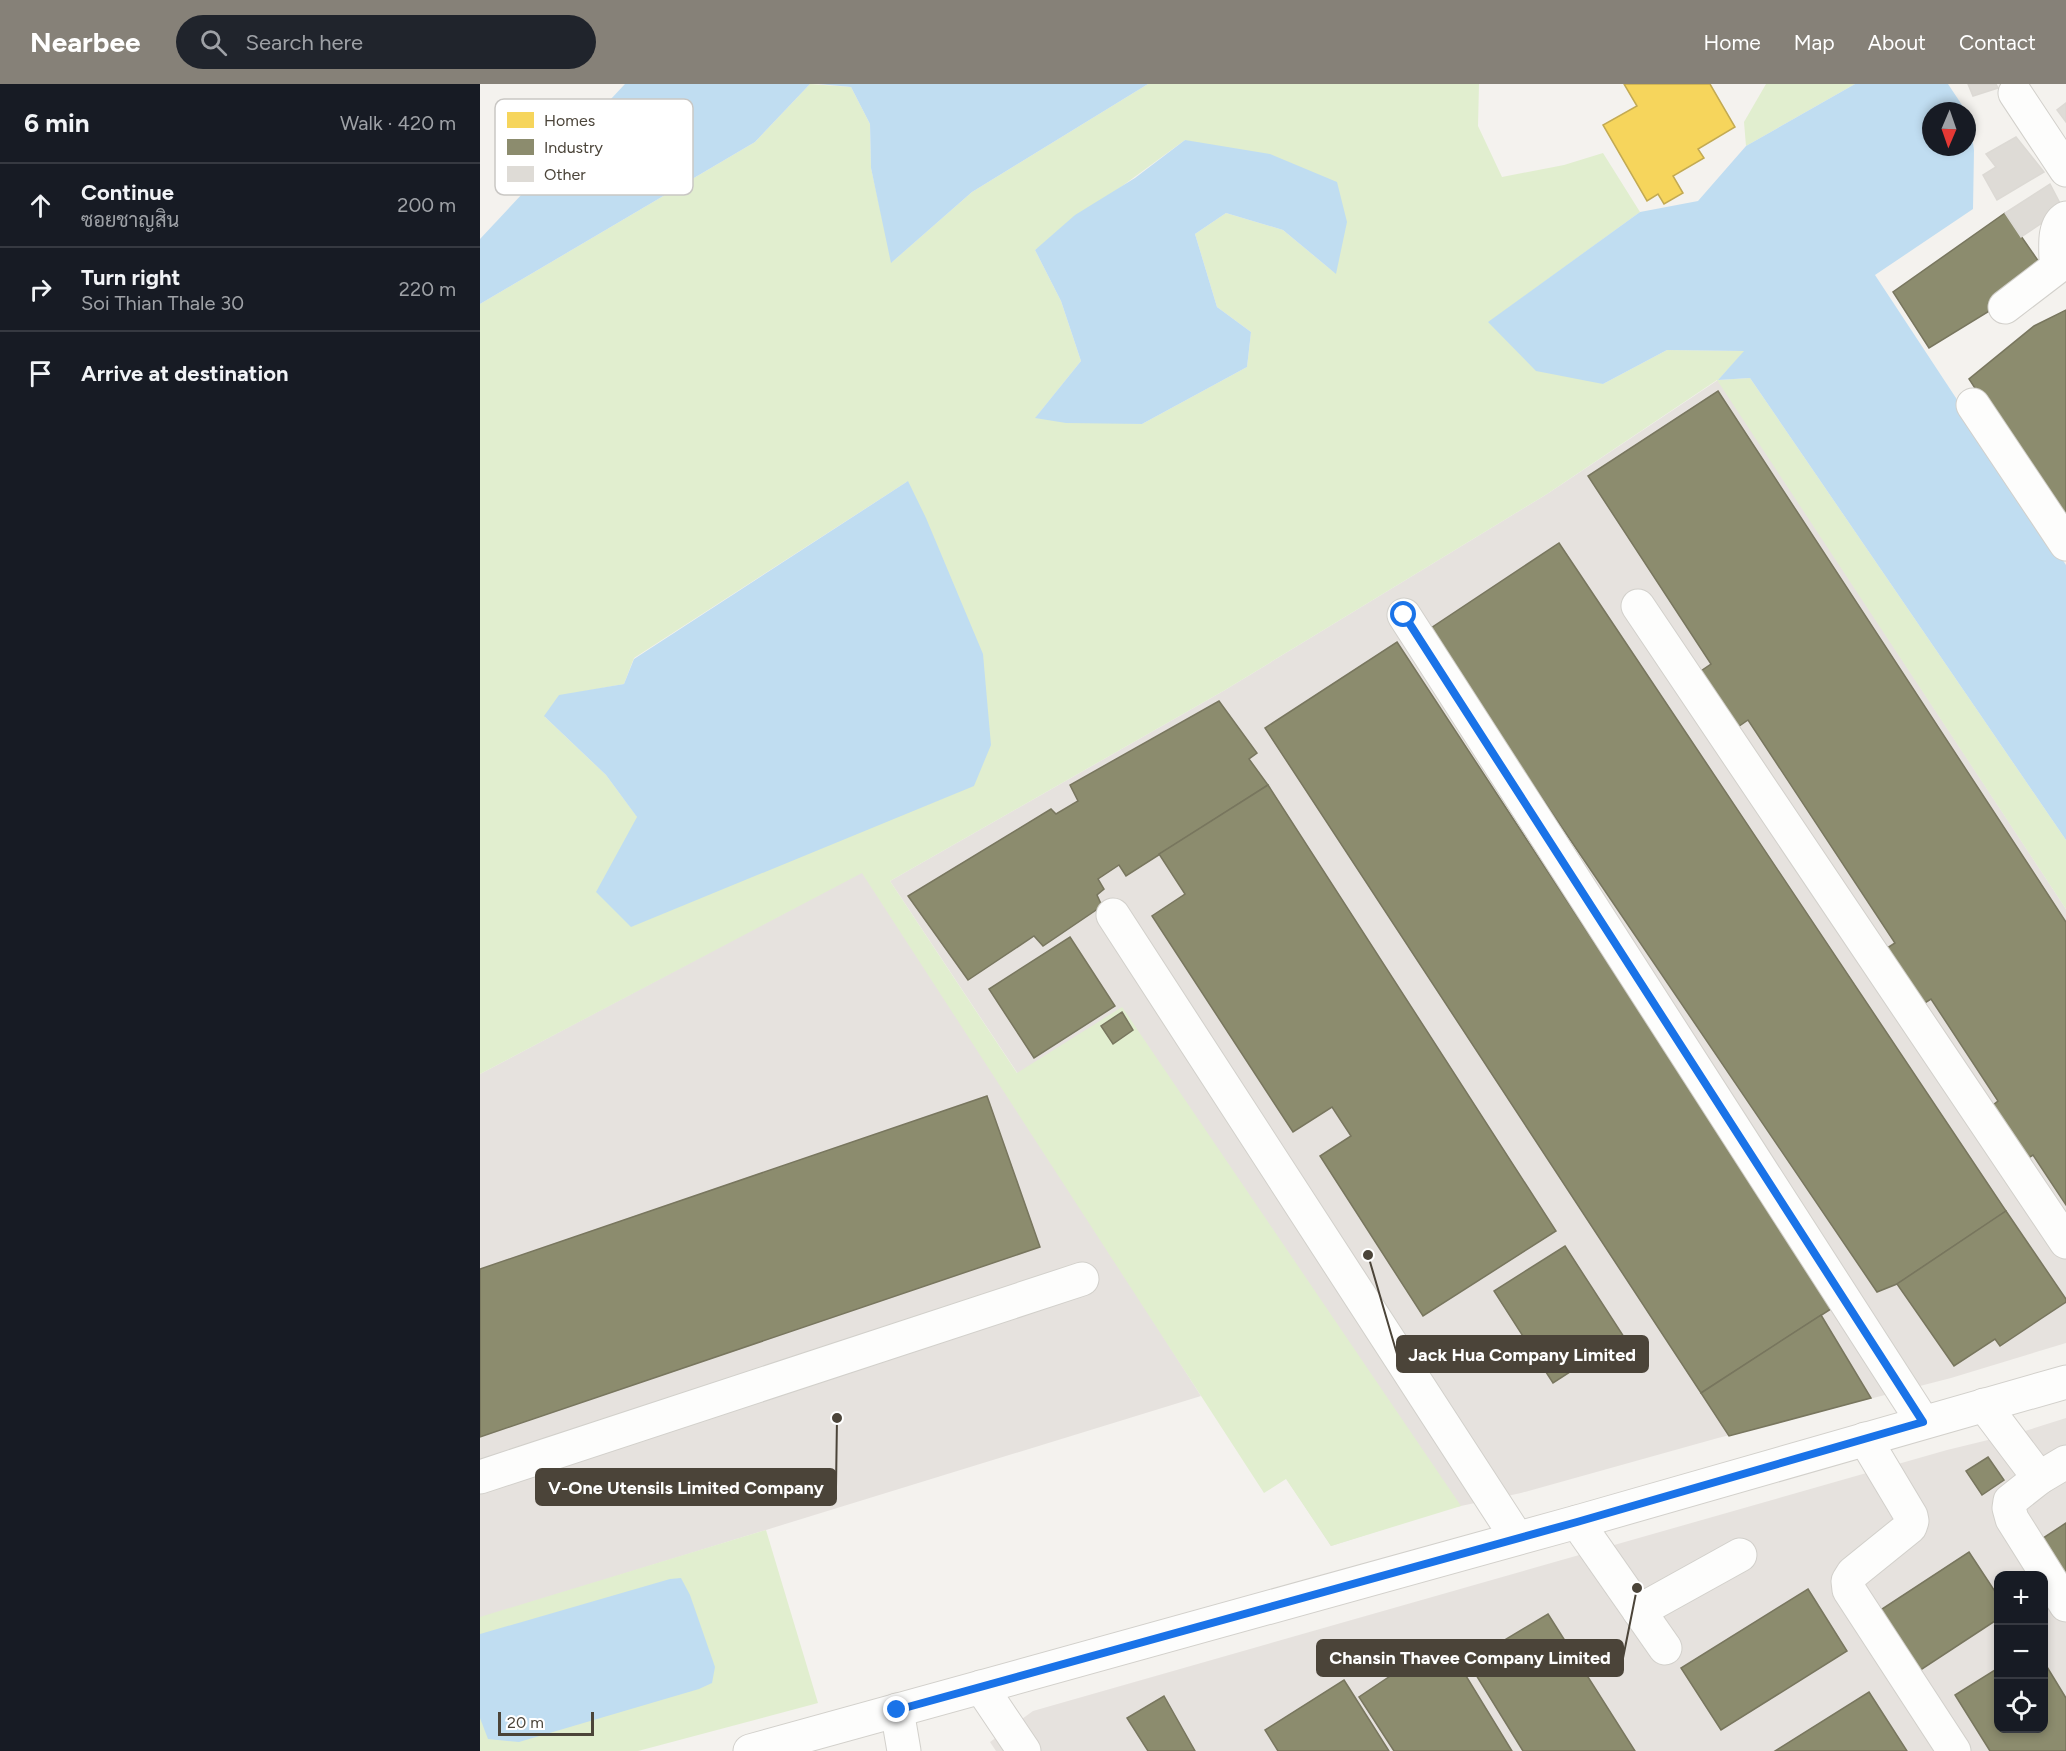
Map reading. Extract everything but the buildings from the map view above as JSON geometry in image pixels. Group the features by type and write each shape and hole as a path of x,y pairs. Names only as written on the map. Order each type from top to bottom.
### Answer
{"street":[{"path":"2015,93 2066,170"},
{"path":"2005,308 2056,268 2058,228 2061,221 2066,218"},
{"path":"1973,405 2066,544"},
{"path":"1638,606 2066,1242"},
{"path":"1404,615 1923,1422"},
{"path":"1113,915 1517,1538"},
{"path":"480,1477 1082,1279"},
{"path":"750,1751 804,1744 897,1710 1577,1522 2066,1382"},
{"path":"1984,1405 2053,1470 2010,1501 2009,1508 2012,1519 2066,1605"},
{"path":"1865,1439 1886,1470 1912,1521 1910,1527 1853,1574 1848,1581 1849,1590 1954,1751"},
{"path":"1577,1522 1665,1648"},
{"path":"1639,1611 1740,1554"},
{"path":"981,1687 1024,1751"},
{"path":"897,1710 904,1751"}],"shaded area":[{"path":"1718,380 2066,909 2066,1343 1951,1378 1718,1438 1521,1493 1447,1509 1331,1546 890,881 1225,690 1547,494"},
{"path":"862,872 1201,1396 480,1618 480,1074"},
{"path":"2066,1418 2066,1751 996,1751 990,1742 1033,1711 1947,1450 2025,1431"}],"green space":[{"path":"810,84 851,87 870,124 871,168 892,262 972,192 1148,84 1479,84 1478,126 1502,177 1564,165 1603,153 1640,212 1489,322 1603,384 1667,350 1745,351 1718,380 1750,378 2066,840 2066,909 1717,380 1547,494 1225,690 890,881 1017,1073 1122,1007 1461,1506 1331,1546 1286,1479 1264,1493 862,873 480,1074 480,304 665,195 693,195 693,179 755,142","holes":["1185,140 1336,274 1283,230 1226,213 1195,234 1217,307 1251,332 1247,367 1142,424 1036,417 1081,361 1061,301 1035,250","908,481 638,818 606,775 545,717 559,696 624,684 634,658"]},
{"path":"1766,84 1855,84 1746,146 1744,122"},
{"path":"766,1530 818,1703 638,1751 480,1751 480,1617"}],"water":[{"path":"625,84 810,84 755,142 693,179 693,99 611,99"},
{"path":"818,84 1148,84 972,192 891,263 871,168 870,124 851,87"},
{"path":"1855,84 1948,84 1960,102 1922,102 1922,156 1974,156 1973,209 1875,275 2066,565 2066,840 1750,378 1718,380 1744,351 1667,350 1603,384 1536,371 1488,322 1640,212 1698,201 1746,146"},
{"path":"1185,140 1270,154 1337,182 1347,222 1336,274 1283,230 1226,213 1195,234 1217,307 1251,332 1247,367 1142,424 1066,423 1035,418 1081,361 1061,301 1035,250 1075,215 1135,178"},
{"path":"521,195 665,195 480,304 480,239"},
{"path":"908,481 983,654 991,745 974,786 631,927 596,892 637,817 606,775 544,716 559,695 624,684 634,659"},
{"path":"681,1578 690,1595 715,1667 712,1683 699,1689 519,1742 488,1739 480,1718 480,1634 670,1579"}],"place":[{"name":"Jack Hua Company Limited","path":"1368,1255"},
{"name":"V-One Utensils Limited Company","path":"837,1418"},
{"name":"Chansin Thavee Company Limited","path":"1637,1588"}],"route":[{"path":"897,1710 1577,1522 1923,1422 1404,615"}]}
